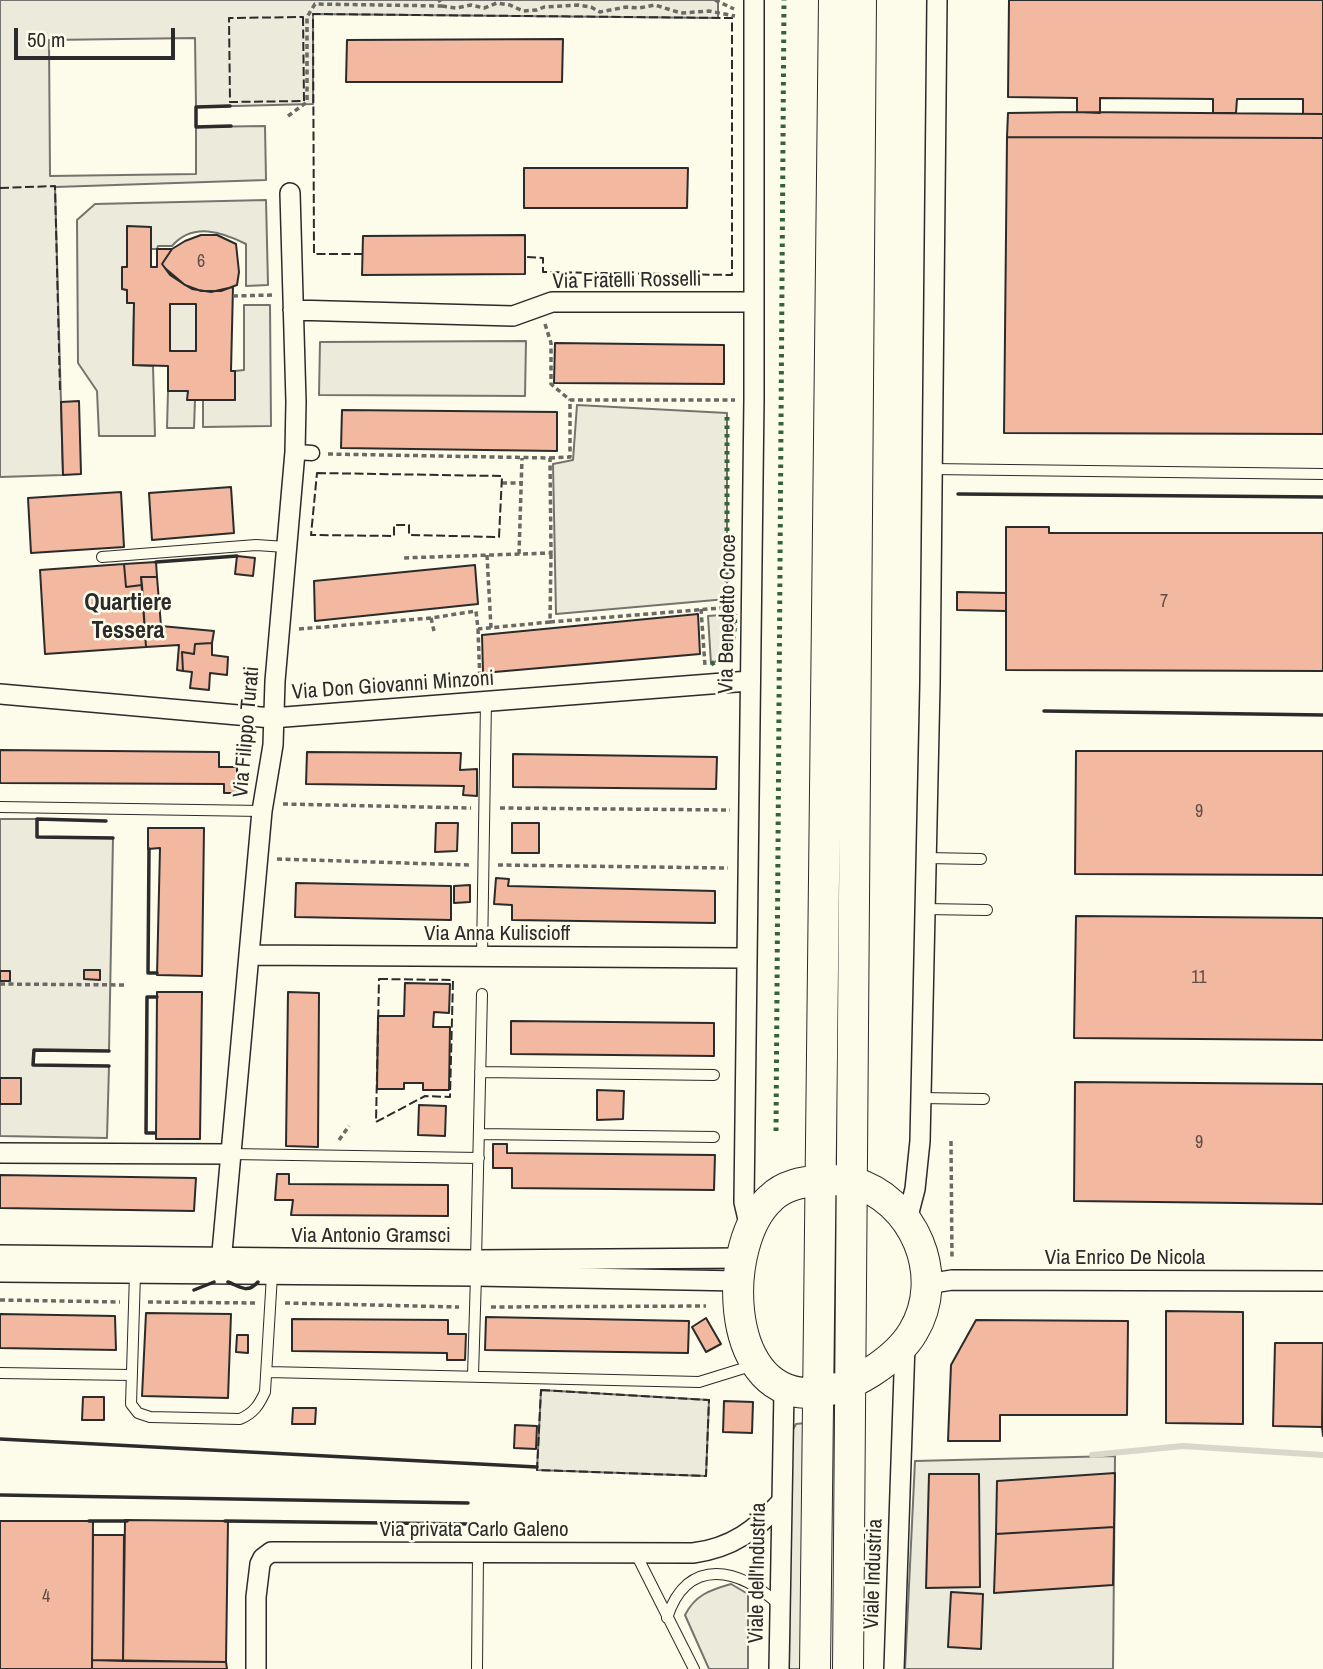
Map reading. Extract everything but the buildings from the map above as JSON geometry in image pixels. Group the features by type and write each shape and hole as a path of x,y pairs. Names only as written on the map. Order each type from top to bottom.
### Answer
{"main road":[{"path":"815,1669 834,0"},
{"path":"848,1669 861,0"},
{"path":"820,1180 852,1182 886,1199 907,1220 939,1282 915,1329 893,1356 850,1385 818,1392 784,1390 771,1380 758,1364 741,1327 740,1270 750,1228 763,1206 783,1189 820,1180"}],"street":[{"path":"907,1220 915,1189 921,1098 930,684 937,0"},
{"name":"Via Benedetto Croce","path":"750,1228 744,1202 754,399 754,10"},
{"name":"Via Filippo Turati","path":"221,1265 263,807 273,745 272,718 286,547 303,453 293,302 290,193"},
{"name":"Via Fratelli Rosselli","path":"293,302 513,316 552,303 754,302"},
{"name":"Via Don Giovanni Minzoni","path":"0,694 272,718 749,681"},
{"name":"Via Anna Kuliscioff","path":"249,955 745,958"},
{"path":"0,1153 231,1154"},
{"name":"Via Antonio Gramsci","path":"0,1255 221,1265 740,1270"},
{"name":"Via Antonio Gramsci","path":"0,1272 135,1274 221,1265 272,1275 476,1268"},
{"name":"Via Enrico De Nicola","path":"939,1282 1323,1281"},
{"name":"Viale Industria","path":"894,1669 905,1344"},
{"name":"Viale dell'Industria","path":"779,1669 784,1390"},
{"name":"Via privata Carlo Galeno","path":"256,1669 257,1581 263,1558 271,1552 693,1553 715,1550 739,1538 764,1520 782,1500"}],"lane":[{"path":"932,469 1323,474"},
{"path":"102,557 256,545 286,547"},
{"path":"482,956 486,701"},
{"path":"0,807 263,807"},
{"path":"925,858 981,859"},
{"path":"924,909 987,910"},
{"path":"473,1375 482,993"},
{"path":"480,1072 714,1075"},
{"path":"921,1098 984,1098"},
{"path":"479,1134 714,1137"},
{"path":"231,1154 479,1158"},
{"path":"135,1274 131,1404 138,1413 150,1417 240,1419 250,1415 259,1406 265,1392 272,1275"},
{"path":"268,1372 699,1382 758,1364"},
{"path":"0,1373 130,1375"},
{"path":"635,1552 694,1669"},
{"path":"477,1669 478,1554"},
{"path":"667,1618 678,1594 697,1578 710,1575 726,1574 741,1578 765,1592 779,1605"}],"path":[{"path":"439,0 442,6"},
{"path":"288,116 307,102 306,17 315,4 456,8 471,5 484,8 498,3 523,11 578,5 600,12 655,5 681,13 754,10"},
{"path":"233,296 293,302"},
{"path":"551,343 551,384 569,400 754,399"},
{"path":"340,454 570,457 569,400"},
{"path":"519,554 522,457"},
{"path":"550,458 550,622"},
{"path":"502,483 521,484"},
{"path":"401,558 551,553"},
{"path":"486,555 491,628"},
{"path":"478,629 728,607"},
{"path":"701,609 704,653"},
{"path":"306,628 432,618 476,611 479,674"},
{"path":"432,618 434,631"},
{"path":"263,807 749,810"},
{"path":"258,859 748,869"},
{"path":"0,984 127,985"},
{"path":"939,1282 951,1141"},
{"path":"0,1300 474,1307 706,1306"}],"shaded area":[{"path":"0,0 718,0 718,18 313,14 313,104 196,107 195,38 49,40 50,176 196,174 196,127 265,126 266,180 55,187 63,475 0,477"},
{"path":"266,200 268,285 246,286 246,244 237,240 218,233 198,232 189,234 172,246 151,249 151,227 127,227 127,267 122,268 122,289 127,290 127,303 134,303 133,365 153,366 155,436 99,436 97,391 78,363 77,220 95,204"},
{"path":"170,304 196,304 196,351 170,351"},
{"path":"244,305 270,305 271,426 203,427 203,400 235,400 235,371 244,370"},
{"path":"526,341 525,396 319,395 320,342"},
{"path":"168,391 188,391 188,400 195,400 194,428 167,428"},
{"path":"577,405 727,413 727,599 556,614 553,464 573,460"},
{"path":"735,614 732,644 725,655 711,664 708,616"},
{"path":"0,819 37,819 37,837 113,838 109,1051 34,1050 34,1065 109,1066 107,1138 0,1136"},
{"path":"541,1390 709,1400 706,1476 537,1470"},
{"path":"805,1423 809,1669 789,1669 791,1433 796,1424"},
{"path":"1115,1456 1113,1669 905,1669 915,1461"},
{"path":"731,1584 748,1594 748,1669 709,1669 685,1615 693,1603 704,1594"}],"waterway":[{"path":"1092,1455 1183,1446 1323,1455"}],"hedge":[{"path":"776,1131 784,0"},
{"path":"727,413 727,599"},
{"path":"711,664 725,655 732,644 735,614"}],"fence":[{"path":"363,254 314,254 313,14 732,18 732,275 543,272 543,258 525,257"},
{"path":"303,17 304,101 230,102 229,18 303,17"},
{"path":"0,188 55,186 60,391"},
{"path":"317,473 502,476 499,537 409,535 409,525 394,525 394,536 311,535 317,473"},
{"path":"379,979 453,980 450,1097 425,1096 376,1122 379,979"},
{"path":"541,1390 709,1400 706,1476 537,1470 541,1390"}],"wall":[{"path":"230,106 196,107 196,127 231,126"},
{"path":"958,494 1323,497"},
{"path":"156,562 237,556"},
{"path":"1044,711 1323,715"},
{"path":"106,821 37,819 37,837 113,838"},
{"path":"149,849 148,973 157,973"},
{"path":"155,1133 146,1133 147,997 157,997"},
{"path":"109,1051 34,1050 33,1065 109,1066"},
{"path":"194,1290 214,1282"},
{"path":"228,1282 247,1289 258,1282"},
{"path":"0,1439 537,1467"},
{"path":"0,1495 468,1503"},
{"path":"89,1521 127,1521"},
{"path":"225,1521 467,1524"}],"district":[{"name":"Quartiere Tessera","path":"128,618"}]}
